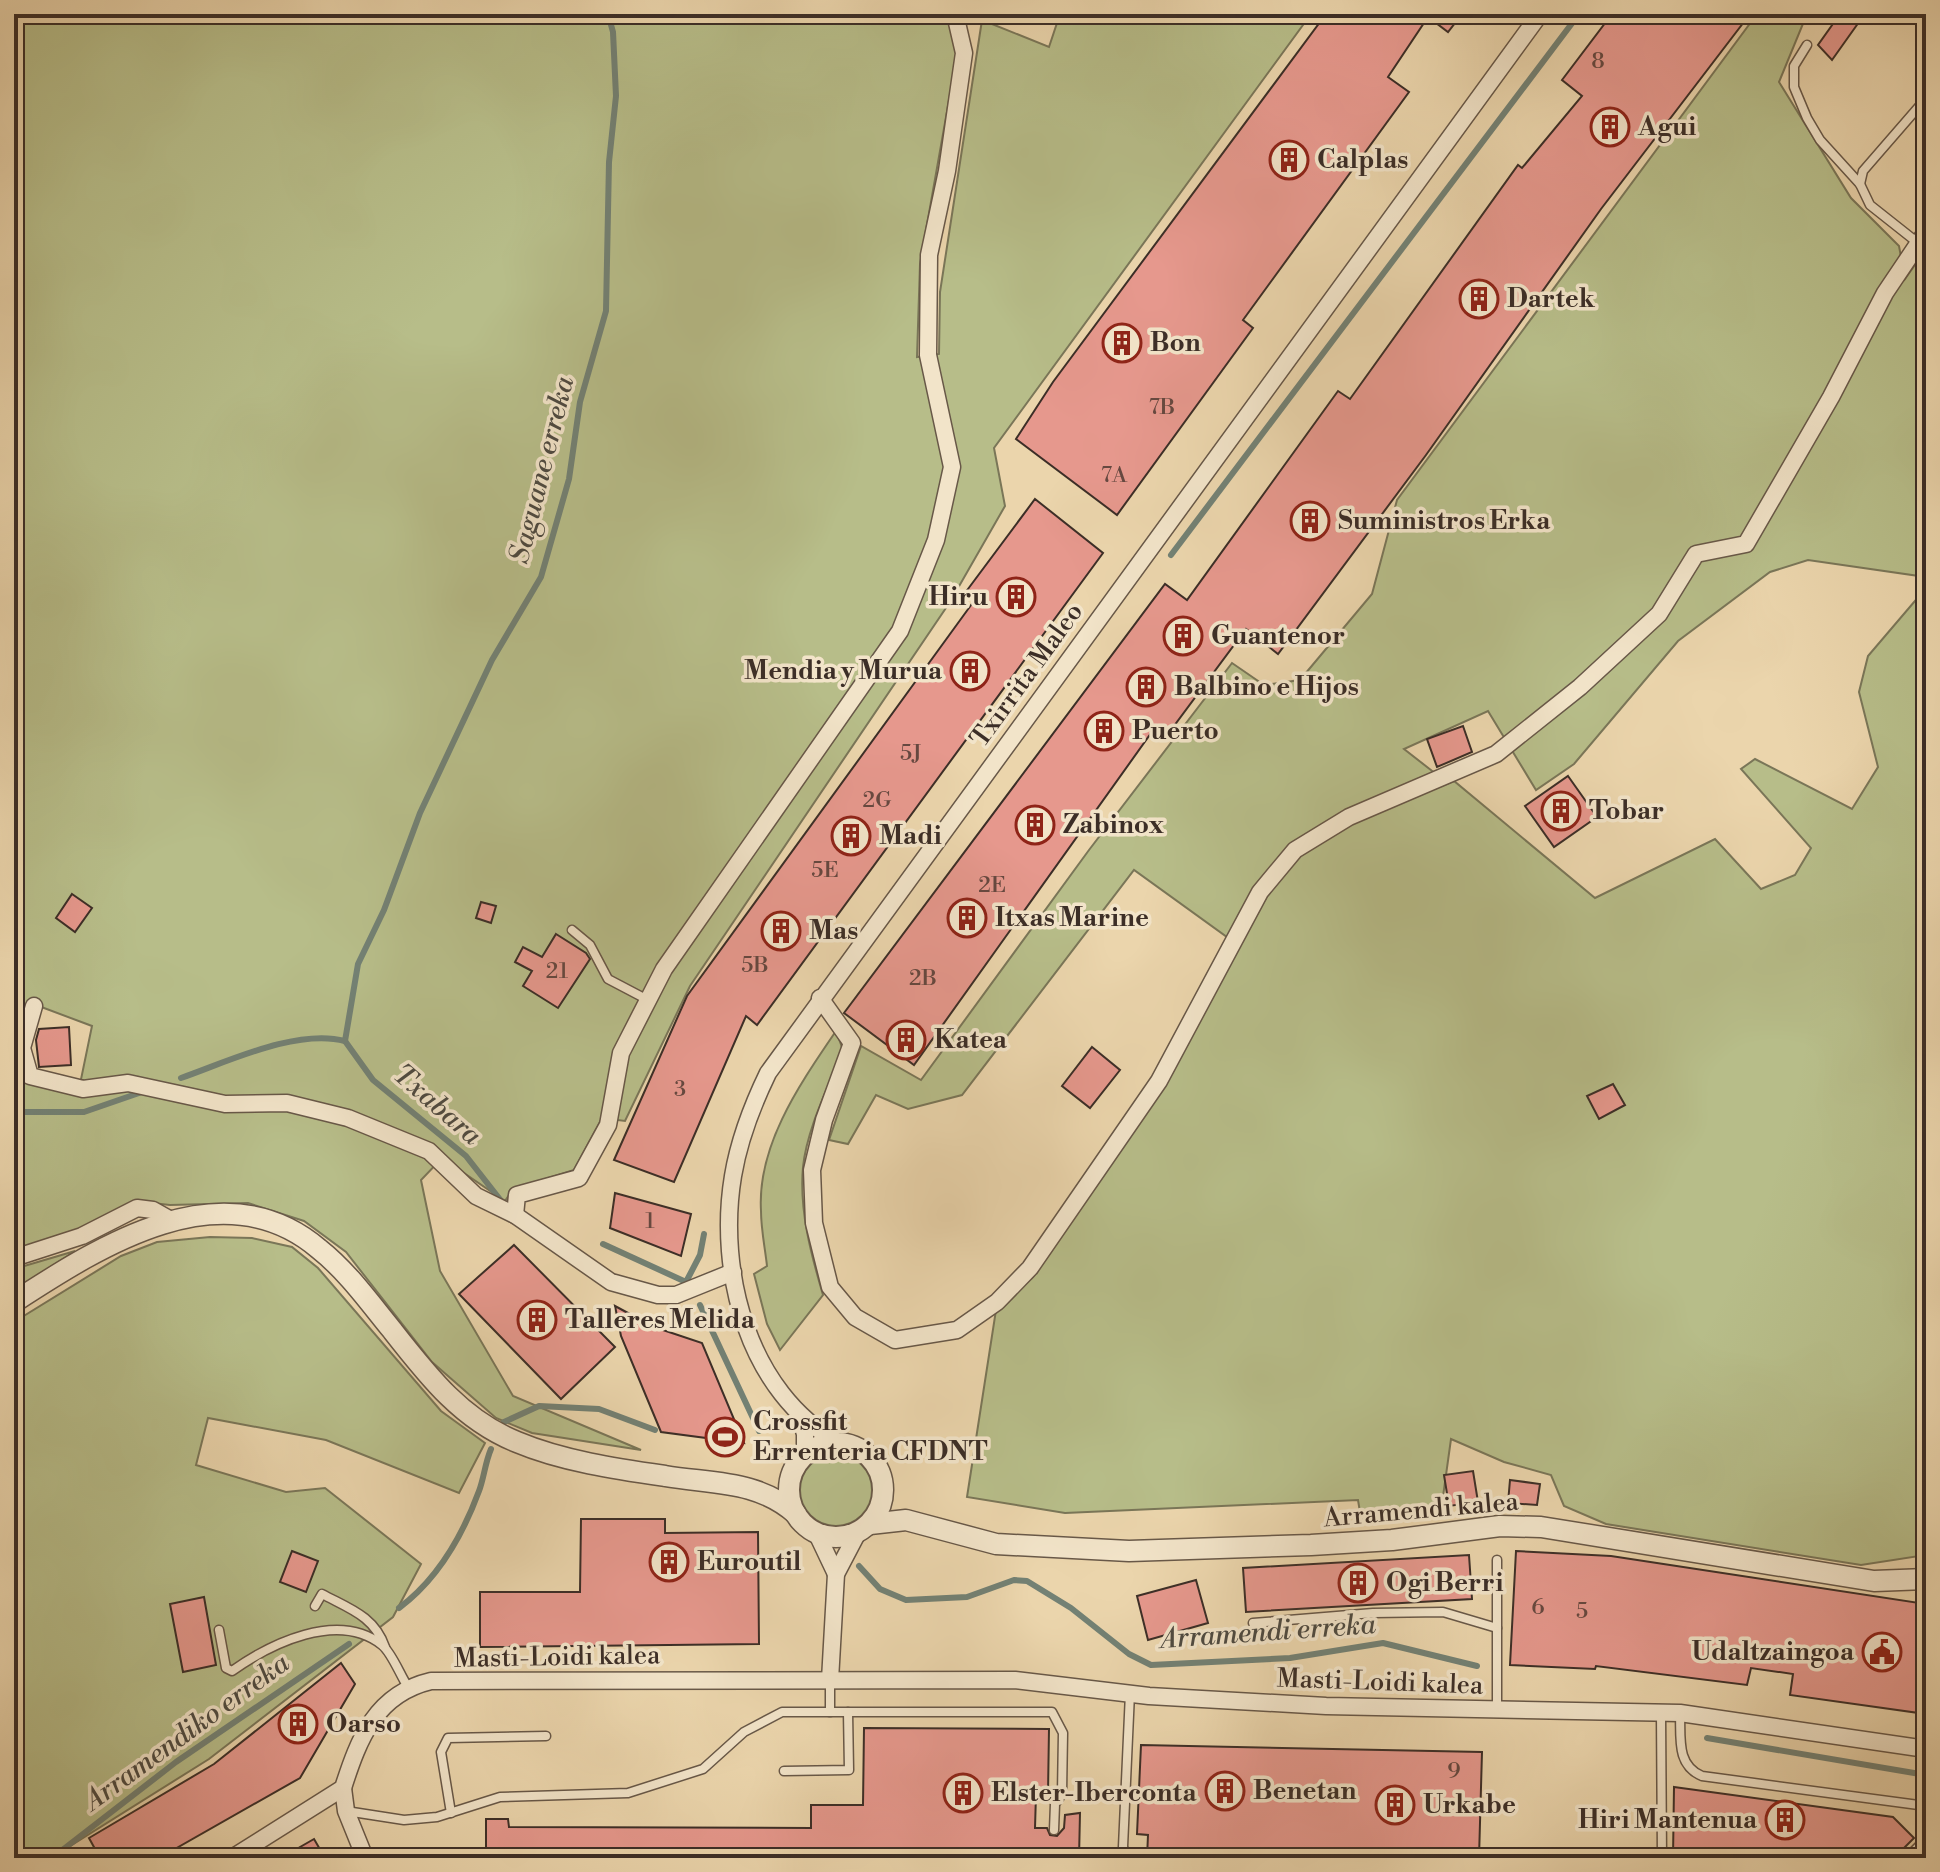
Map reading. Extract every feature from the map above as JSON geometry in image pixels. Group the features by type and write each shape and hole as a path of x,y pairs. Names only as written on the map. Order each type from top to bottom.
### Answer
{"street":[{"path":"515,1215 517,1195 579,1178 608,1125 621,1053 664,969 900,631 936,540 952,467 928,355 929,255 947,171 964,53 955,14"},
{"name":"Txirrita Maleo","path":"839,1443 798,1412 765,1367 752,1343 733,1272 731,1191 746,1124 768,1073 1540,14"},
{"path":"820,998 852,1043 824,1120 812,1170 814,1223 830,1287 855,1317 895,1340 957,1330 997,1302 1030,1268 1159,1081 1260,892 1295,850 1349,817 1496,754 1580,687 1659,614 1696,554 1746,544 1831,397 1885,293 1922,238"},
{"path":"34,1006 22,1048 30,1076 83,1089 128,1083 225,1104 287,1103 348,1118 429,1151 476,1196 515,1215 611,1282 658,1295 676,1295 733,1272"},
{"path":"14,1258 82,1236 137,1208 153,1210 169,1219"},
{"path":"14,1302 98,1251 169,1219 206,1214 245,1216 280,1226 317,1246 348,1275 431,1380 456,1405 484,1426 518,1443 661,1476 741,1485 771,1495 817,1534 836,1574"},
{"name":"Txirrita Maleo","path":"798,1412 805,1434 805,1455"},
{"path":"796,1514 790,1501 792,1473 805,1455 827,1444 839,1443 866,1454 898,1503 918,1522"},
{"path":"741,1485 792,1473"},
{"path":"830,1680 836,1574 883,1495 882,1478"},
{"path":"817,1534 838,1538 864,1528 918,1522"},
{"name":"Arramendi kalea","path":"918,1522 996,1544 1129,1551 1311,1545 1500,1526 1541,1527 1874,1581 1926,1579"},
{"name":"Masti-Loidi kalea","path":"408,1687 431,1681 1015,1680 1130,1693 1326,1706 1680,1713 1926,1749"},
{"path":"365,1858 346,1811 343,1788 354,1756 386,1701 408,1687"},
{"path":"232,1858 343,1788"}],"lane":[{"path":"1807,45 1794,66 1794,87 1820,140 1860,184 1870,205 1922,238"},
{"path":"1860,184 1863,171 1922,103"},
{"path":"572,930 590,945 608,979 649,1000"},
{"path":"1497,1560 1497,1709"},
{"path":"315,1606 322,1594 368,1618 379,1629 385,1648 408,1687"},
{"path":"1253,1623 1373,1613 1443,1612 1497,1628"},
{"path":"219,1630 226,1668 232,1671 270,1648 318,1632 370,1637 385,1648"},
{"path":"830,1680 830,1712"},
{"path":"1127,1858 1123,1847 1130,1693"},
{"path":"346,1811 404,1820 451,1813 500,1797 628,1793 703,1769 744,1732 782,1712 1052,1712 1063,1733 1062,1794 1055,1804 1054,1830"},
{"path":"784,1771 849,1770 848,1712"},
{"path":"1661,1712 1662,1858"},
{"path":"1680,1713 1683,1759 1690,1771 1702,1776 1926,1806"},
{"path":"451,1813 441,1752 448,1738 546,1736"},
{"path":"1907,1858 1926,1839"}],"green space":[{"path":"14,14 948,14 957,55 920,264 917,357 939,354 940,292 982,20 1049,47 1060,14 1311,14 994,448 1005,506 950,602 690,986 625,1121 602,1118 574,1170 513,1189 505,1201 442,1158 421,1180 440,1271 513,1396 641,1450 532,1433 496,1418 432,1362 346,1252 304,1221 248,1203 170,1205 135,1201 86,1229 14,1254","holes":["28,1002 92,1026 78,1094 24,1081 15,1061"]},
{"path":"1757,14 1807,14 1779,82 1851,198 1899,246 1905,279 1926,249 1926,577 1808,560 1770,572 1678,641 1574,764 1536,790 1488,711 1404,749 1436,774 1292,845 1227,937 1134,870 962,1095 908,1109 876,1095 848,1144 829,1140 861,1046 921,1080 1089,850 1232,663 1264,685 1300,680 1372,594 1397,500"},
{"path":"1926,588 1926,1555 1861,1565 1606,1524 1564,1506 1551,1475 1504,1462 1451,1439 1441,1511 1362,1524 1358,1500 1065,1513 967,1497 996,1310 1033,1277 1163,1084 1267,896 1299,855 1353,821 1454,781 1595,898 1715,839 1761,889 1795,875 1811,848 1741,769 1755,759 1852,809 1878,767 1859,692 1868,656"},
{"path":"836,1031 843,1050 814,1122 805,1152 802,1183 810,1248 823,1295 780,1350 767,1324 754,1274 767,1266 761,1218 766,1162 773,1139 795,1094"},
{"path":"210,1237 252,1238 292,1247 318,1268 441,1411 485,1443 459,1493 326,1440 208,1418 196,1465 286,1492 325,1488 421,1564 393,1617 209,1759 51,1858 14,1858 14,1322 121,1256 157,1242"},
{"path":"75,1251 14,1291 14,1269"},
{"path":"836,1454 856,1460 866,1470 872,1490 866,1510 856,1520 836,1526 816,1520 806,1510 800,1490 806,1470 816,1460"}],"building":[{"path":"1326,14 1462,14 1448,32 1428,17 1388,77 1409,92 1243,320 1253,328 1117,515 1016,439 1053,382"},
{"path":"1612,14 1750,14 1601,209 1426,455 1278,654 1246,629 1165,738 1154,729 914,1065 844,1013 1165,584 1187,600 1338,391 1350,399 1518,165 1522,168 1582,96 1562,80"},
{"path":"1840,14 1859,22 1832,60 1818,45"},
{"path":"1035,499 1103,553 757,1025 746,1016 674,1182 614,1160 687,996 974,601 965,593"},
{"path":"1463,726 1472,752 1437,767 1427,739"},
{"name":"Tobar","path":"1568,776 1597,817 1554,847 1525,806"},
{"path":"72,894 92,908 75,932 56,918"},
{"path":"481,902 496,906 491,923 476,918"},
{"path":"556,934 586,953 590,959 558,1008 523,986 532,971 515,962 523,947 542,957"},
{"path":"69,1027 71,1065 39,1067 36,1040 39,1029"},
{"path":"1092,1047 1120,1070 1090,1108 1062,1086"},
{"path":"1613,1084 1625,1105 1599,1119 1587,1096"},
{"path":"615,1193 691,1214 681,1256 610,1228"},
{"name":"Talleres Melida","path":"514,1245 615,1347 561,1399 459,1294"},
{"path":"615,1306 654,1327 702,1343 744,1443 661,1432 621,1336"},
{"path":"1473,1471 1478,1502 1449,1506 1444,1475"},
{"path":"1510,1480 1540,1484 1537,1505 1508,1503"},
{"name":"Euroutil","path":"581,1519 665,1519 665,1533 758,1532 759,1644 480,1647 480,1592 580,1592"},
{"path":"292,1551 318,1561 306,1592 280,1582"},
{"path":"1516,1551 1611,1556 1926,1604 1926,1714 1790,1695 1793,1674 1751,1668 1747,1685 1596,1666 1595,1669 1510,1665"},
{"name":"Ogi Berri","path":"1469,1555 1472,1599 1246,1612 1243,1568"},
{"path":"1196,1580 1208,1623 1148,1640 1137,1596"},
{"path":"204,1597 216,1665 183,1672 170,1604"},
{"path":"341,1663 355,1684 300,1778 159,1858 100,1858 89,1838 214,1764"},
{"name":"Elster-Iberconta","path":"864,1728 1049,1729 1048,1794 1036,1794 1035,1828 1047,1828 1050,1835 1057,1836 1064,1828 1065,1815 1080,1813 1079,1858 486,1858 486,1819 508,1819 509,1827 811,1828 811,1805 863,1805"},
{"path":"1141,1745 1482,1752 1479,1858 1147,1858 1148,1835 1137,1834"},
{"name":"Hiri Mantenua","path":"1674,1787 1893,1817 1914,1838 1894,1858 1673,1858"},
{"path":"314,1839 325,1858 281,1858"}],"waterway":[{"name":"Saguane erreka","path":"345,1041 358,964 384,910 420,813 492,660 541,577 569,479 580,402 606,311 609,162 616,96 613,32 608,14"},
{"path":"1171,555 1579,14"},
{"path":"181,1078 284,1043 326,1038 345,1041"},
{"name":"Txabara","path":"345,1041 373,1080 466,1156 502,1202"},
{"path":"14,1112 84,1112 139,1093"},
{"path":"603,1244 686,1282 700,1255 704,1234"},
{"path":"700,1305 759,1431"},
{"name":"Arramendi erreka","path":"504,1422 539,1406 599,1409 655,1430"},
{"name":"Arramendi erreka","path":"399,1608 426,1584 456,1541 479,1491 491,1449"},
{"name":"Arramendi erreka","path":"859,1566 880,1589 906,1600 967,1597 1014,1580 1027,1581 1071,1608 1129,1654 1151,1665 1290,1658 1383,1643 1477,1666"},
{"name":"Arramendiko erreka","path":"52,1858 176,1762 349,1644"},
{"name":"Arramendi erreka","path":"1707,1738 1926,1775"}],"place":[{"name":"Agui","path":"1610,127"},
{"name":"Calplas","path":"1289,160"},
{"name":"Dartek","path":"1479,299"},
{"name":"Bon","path":"1122,343"},
{"name":"Suministros Erka","path":"1310,521"},
{"name":"Hiru","path":"1016,597"},
{"name":"Guantenor","path":"1183,636"},
{"name":"Mendia y Murua","path":"970,671"},
{"name":"Balbino e Hijos","path":"1146,687"},
{"name":"Puerto","path":"1104,731"},
{"name":"Tobar","path":"1561,811"},
{"name":"Zabinox","path":"1035,825"},
{"name":"Madi","path":"851,836"},
{"name":"Itxas Marine","path":"967,918"},
{"name":"Mas","path":"781,931"},
{"name":"Katea","path":"906,1040"},
{"name":"Talleres Melida","path":"537,1320"},
{"name":"Crossfit Errenteria CFDNT","path":"725,1437"},
{"name":"Euroutil","path":"669,1562"},
{"name":"Ogi Berri","path":"1358,1583"},
{"name":"Udaltzaingoa","path":"1882,1652"},
{"name":"Oarso","path":"298,1724"},
{"name":"Benetan","path":"1225,1791"},
{"name":"Elster-Iberconta","path":"963,1793"},
{"name":"Urkabe","path":"1395,1805"},
{"name":"Hiri Mantenua","path":"1785,1820"}]}
